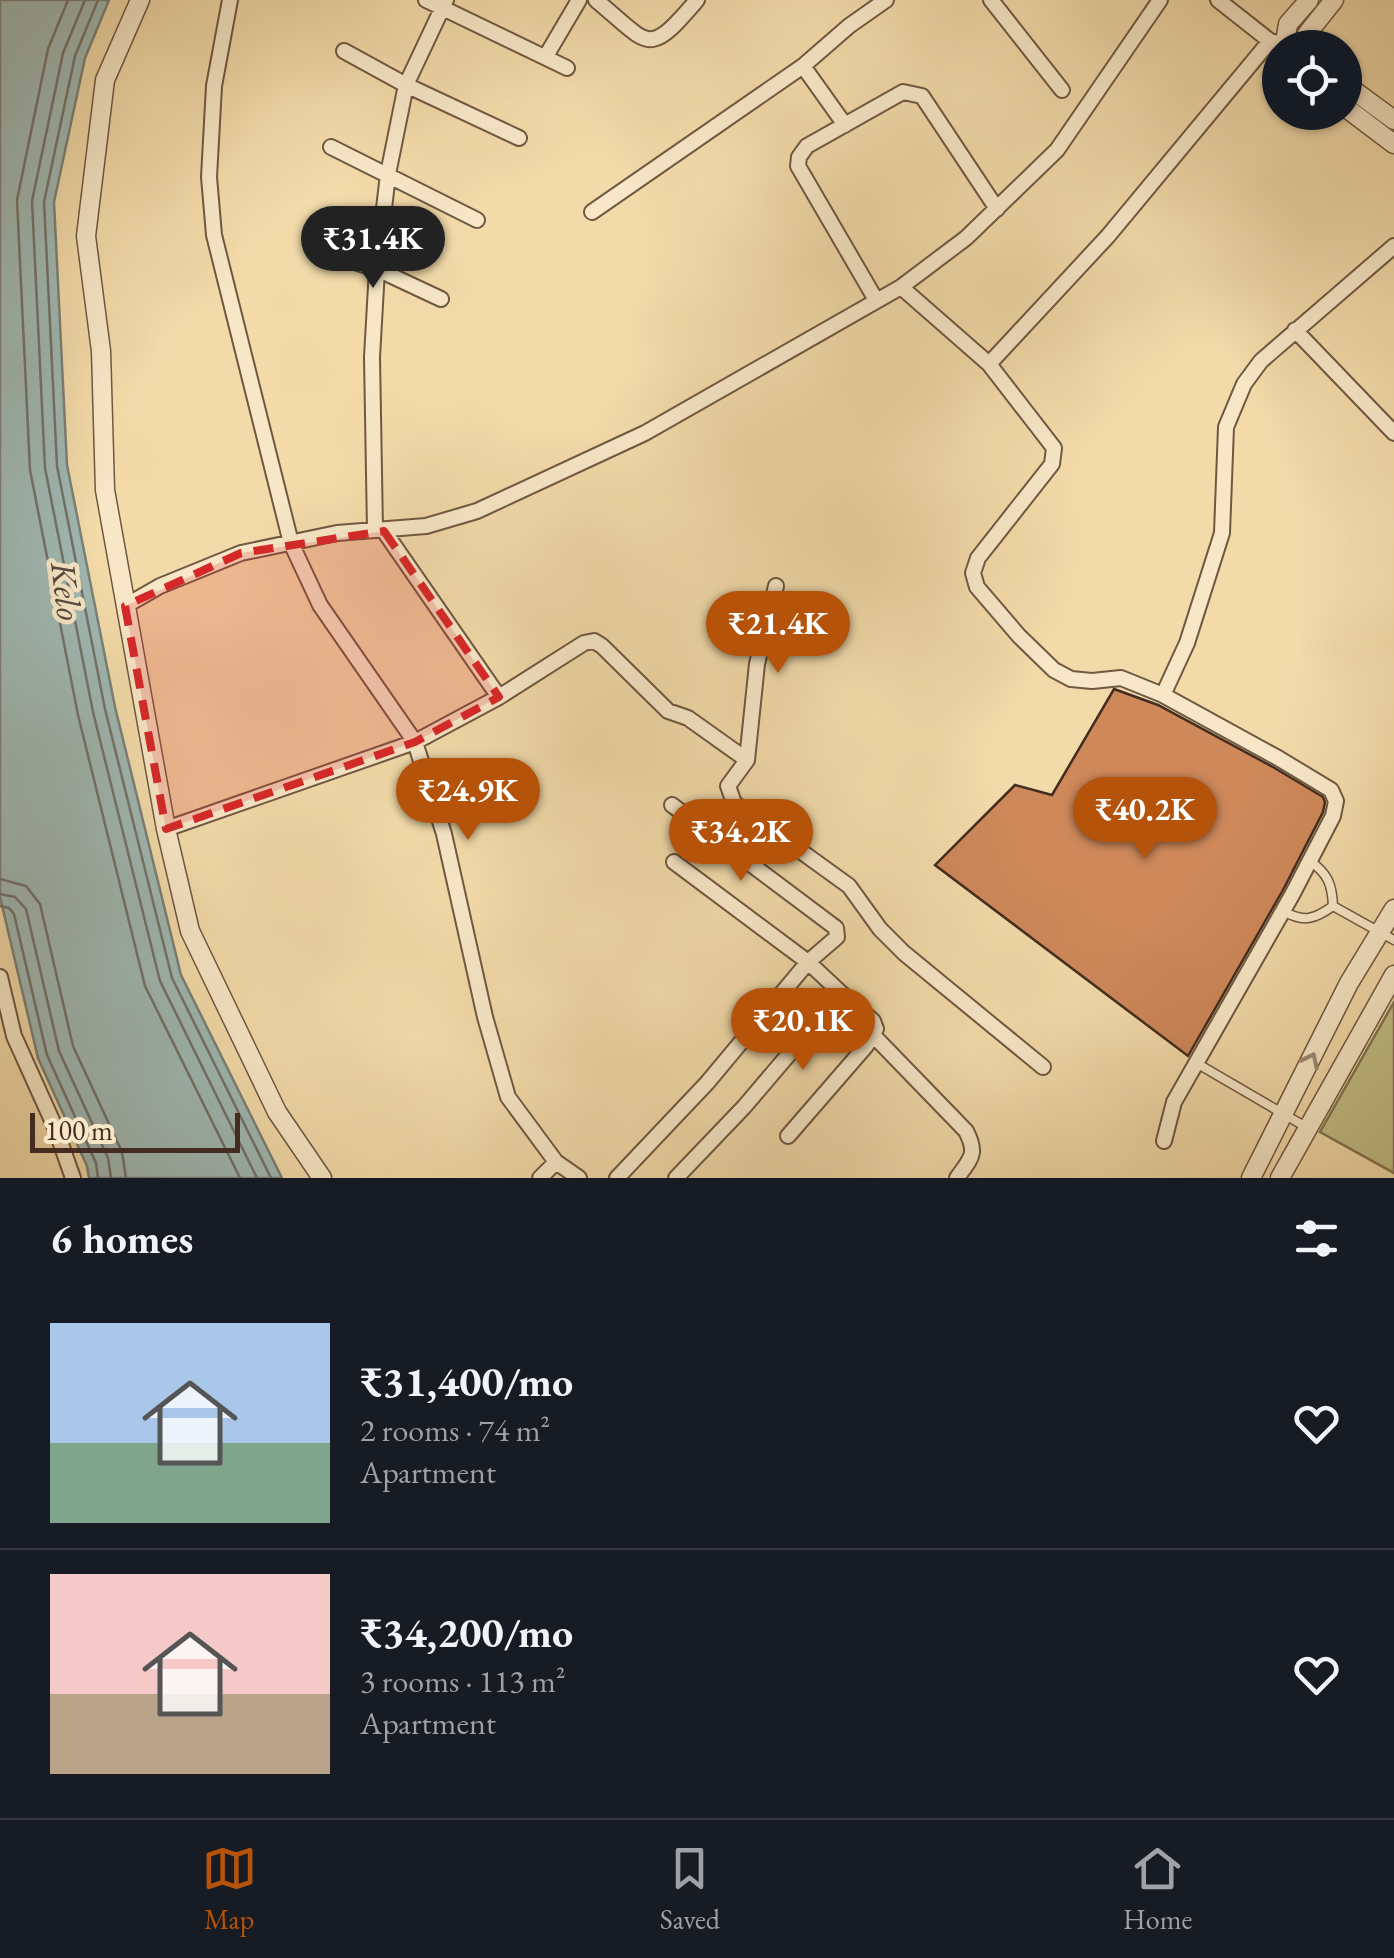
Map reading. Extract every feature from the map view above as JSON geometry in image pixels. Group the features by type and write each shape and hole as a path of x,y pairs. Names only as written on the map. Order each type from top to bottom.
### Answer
{"street":[{"path":"140,0 104,80 86,236 101,350 105,490 166,829 190,931 277,1112 322,1178"},
{"path":"230,0 213,104 209,177 214,236 291,543 320,605 414,742 444,834 498,1068 508,1096 556,1162 579,1178"},
{"path":"426,0 444,4 567,68"},
{"path":"546,56 579,0"},
{"path":"596,0 643,39 657,40 697,0"},
{"path":"592,212 803,66 886,0"},
{"path":"991,0 1062,90"},
{"path":"1218,0 1262,32"},
{"path":"1285,30 1308,0"},
{"path":"1310,30 1334,0"},
{"path":"125,606 160,586 241,553 337,533 426,526 477,510 645,433 900,287 966,238 1057,150 1157,1"},
{"path":"444,4 406,85 388,174 372,358 379,531 499,697"},
{"path":"344,51 519,138"},
{"path":"989,364 1262,63"},
{"path":"803,66 845,124"},
{"path":"876,300 798,166 807,146 903,92 922,96 996,209"},
{"path":"1362,96 1394,120"},
{"path":"1362,120 1394,144"},
{"path":"331,147 477,220"},
{"path":"1163,695 1187,643 1222,533 1226,427 1253,372 1394,246"},
{"path":"318,252 377,269 441,299"},
{"path":"900,287 989,364 1054,448 1052,464 978,558 973,573 977,587 1054,670 1071,679 1092,682 1121,678 1163,695 1330,790 1336,800 1334,816 1310,861 1174,1102 1164,1141"},
{"path":"1296,330 1394,433"},
{"path":"776,586 757,664 746,760 728,786 734,802 848,886 880,930 904,953 1043,1067"},
{"path":"166,829 414,742 499,697 584,643 594,641 668,711 688,718 746,760"},
{"path":"617,1178 706,1083 808,962 837,937 836,928 672,806"},
{"path":"674,862 808,962 876,1028 788,1136"},
{"path":"1251,1178 1350,983 1387,936 1394,909"},
{"path":"1280,1178 1394,975"},
{"path":"0,977 14,1036 73,1178"},
{"path":"676,1178 744,1107 842,993"},
{"path":"873,1035 966,1131 974,1146 957,1178"},
{"path":"540,1178 556,1162"}],"lane":[{"path":"1310,861 1326,872 1333,906"},
{"path":"1283,911 1296,919 1315,919 1333,906"},
{"path":"1333,906 1387,936"},
{"path":"1198,1064 1309,1128"}],"highlighted area":[{"path":"384,531 499,697 415,742 166,829 125,606 241,553"}],"shaded area":[{"path":"1394,1002 1394,1173 1320,1132"}],"water":[{"name":"Kelo","path":"0,0 109,0 85,58 54,202 67,465 115,707 181,975 282,1178 89,1178 38,1058 0,897"}],"building":[{"path":"1114,689 1158,705 1273,767 1323,797 1325,802 1283,890 1188,1056 935,865 1015,785 1052,795"}]}
